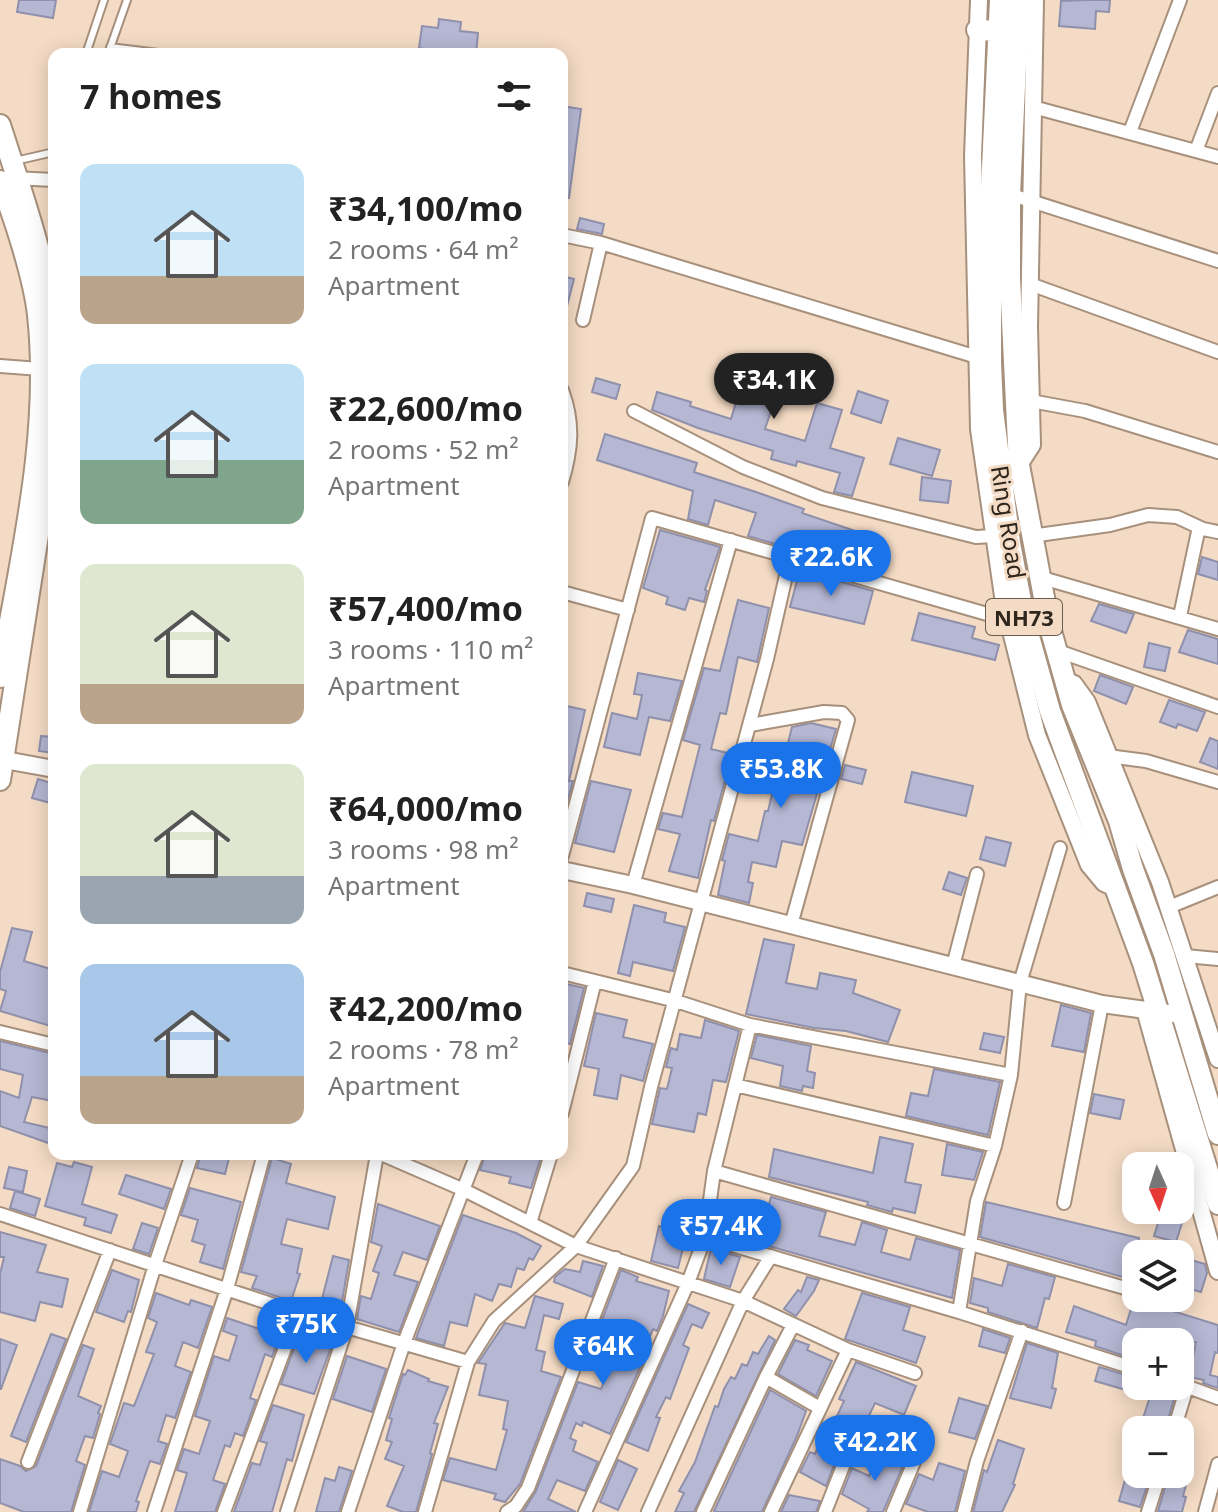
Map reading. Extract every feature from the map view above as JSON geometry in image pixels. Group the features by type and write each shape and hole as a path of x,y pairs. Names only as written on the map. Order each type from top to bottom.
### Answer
{"main road":[{"name":"Ring Road","path":"1000,0 1000,192 992,374 995,489 1050,711 1117,889 1195,1157 1218,1204"},
{"name":"Ring Road","path":"1019,0 1000,192 1010,279 1019,465 1031,536 1072,705 1119,821 1140,859 1164,954 1218,1134"},
{"path":"977,30 999,31"},
{"path":"0,125 6,181 38,313 40,369 34,477 0,677"},
{"path":"6,181 47,259"},
{"path":"1,766 48,470"}],"street":[{"path":"979,0 973,156 979,429 995,489 994,536 1008,620 1037,735 1089,865 1104,883 1117,889"},
{"path":"1019,465 1032,445 1030,284 1035,0"},
{"path":"1130,132 1180,0"},
{"path":"1196,151 1218,93"},
{"path":"1033,107 1218,157"},
{"path":"6,181 48,180"},
{"path":"1000,192 1218,261"},
{"path":"568,236 601,243 977,357"},
{"path":"583,320 601,243"},
{"path":"1030,284 1218,352"},
{"path":"0,366 40,369"},
{"path":"1031,401 1085,411 1218,452"},
{"path":"568,408 572,439 568,456"},
{"path":"634,411 743,467 822,498 976,537 994,536"},
{"path":"1031,536 1110,525 1148,515 1177,517 1218,532"},
{"path":"568,834 652,518 1008,620"},
{"path":"1180,616 1199,527"},
{"path":"633,885 731,540"},
{"path":"425,1512 468,1362 494,1321 576,1246 633,1166 651,1087 750,725 790,558"},
{"path":"1039,577 1218,629"},
{"path":"568,594 628,610"},
{"path":"1058,651 1218,707"},
{"path":"1065,680 1074,684 1087,702 1108,756 1140,859 1169,907 1216,1050"},
{"path":"750,725 824,712 842,713 848,720 791,925"},
{"path":"1108,756 1146,761 1218,782"},
{"path":"1,766 48,769"},
{"path":"959,1312 977,1201 995,1146 1011,1075 1020,983 1060,848"},
{"path":"568,871 703,902 1102,1004 1182,1015"},
{"path":"953,966 977,874"},
{"path":"1169,907 1218,887"},
{"path":"1185,956 1218,959"},
{"path":"568,974 676,1001 750,1025 1011,1075"},
{"path":"568,1089 595,981"},
{"path":"1064,1203 1102,1004"},
{"path":"585,1512 688,1283 705,1237 714,1171 750,1025"},
{"path":"0,1032 48,1044"},
{"path":"1190,1040 1216,1050"},
{"path":"735,1085 995,1146"},
{"path":"1195,1157 1218,1271"},
{"path":"80,1512 190,1160"},
{"path":"154,1512 227,1289 262,1160"},
{"path":"287,1512 347,1326 378,1160"},
{"path":"393,1160 464,1190 576,1246 743,1301 848,1350 915,1373"},
{"path":"348,1512 404,1343 475,1160"},
{"path":"530,1223 549,1160"},
{"path":"714,1171 1122,1287"},
{"path":"0,1214 298,1313 468,1362"},
{"path":"705,1237 1022,1331 1122,1364"},
{"path":"28,1462 110,1250"},
{"path":"648,1512 743,1301 771,1256"},
{"path":"507,1512 516,1506 528,1488 616,1258"},
{"path":"224,1512 298,1313"},
{"path":"703,1512 793,1325"},
{"path":"964,1512 977,1461 1022,1331"},
{"path":"771,1512 818,1407 848,1350"},
{"path":"766,1377 818,1407"},
{"path":"1194,1389 1218,1398"},
{"path":"825,1512 852,1443"},
{"path":"893,1512 914,1462"},
{"path":"1205,1512 1214,1492 1218,1464"},
{"path":"1148,1512 1156,1488"}],"lane":[{"path":"88,48 104,0"},
{"path":"110,48 127,0"},
{"path":"6,181 48,156"}],"building":[{"path":"19,0 56,0 53,18 17,12"},
{"path":"1110,0 1109,12 1096,11 1095,29 1059,26 1061,1"},
{"path":"439,19 461,22 460,31 478,33 477,48 419,48 422,26 438,28"},
{"path":"568,107 581,109 568,198"},
{"path":"580,218 604,224 602,234 577,229"},
{"path":"568,278 574,279 568,302"},
{"path":"750,355 820,379 812,404 777,393 765,429 805,441 817,403 842,410 830,448 864,458 852,496 834,492 840,473 797,461 796,466 771,459 773,451 652,410 657,392 731,419"},
{"path":"596,378 620,385 616,399 592,392"},
{"path":"858,391 888,401 881,423 851,413"},
{"path":"605,434 697,463 694,472 804,509 802,513 861,533 850,566 748,536 756,513 715,500 708,525 688,519 693,491 597,460"},
{"path":"898,438 940,450 932,476 890,464"},
{"path":"922,477 951,481 948,503 920,500"},
{"path":"660,530 720,547 704,602 689,598 685,610 666,604 668,597 643,588"},
{"path":"1202,557 1218,562 1218,580 1198,574"},
{"path":"800,570 873,591 864,624 790,607"},
{"path":"738,600 769,608 757,662 738,657 726,714 720,713 711,749 732,754 714,821 711,820 698,878 669,871 680,834 658,829 663,813 682,817 700,745 683,740 704,668 720,671"},
{"path":"1099,604 1134,614 1126,633 1091,621"},
{"path":"919,613 975,627 972,638 999,645 995,660 912,640"},
{"path":"1188,630 1218,639 1218,664 1179,652"},
{"path":"1149,643 1170,648 1165,671 1144,667"},
{"path":"638,673 682,681 670,721 649,717 640,755 604,747 612,713 637,719 642,695 634,694"},
{"path":"1100,675 1133,687 1126,704 1094,691"},
{"path":"1169,700 1205,712 1197,731 1160,722"},
{"path":"568,706 585,710 569,781 573,781 568,799"},
{"path":"811,723 836,729 802,845 782,841 776,867 752,862 748,882 753,883 749,903 718,895 729,834 758,841 765,811 768,811 774,786 777,787 792,727"},
{"path":"41,736 48,737 48,752 39,751"},
{"path":"1210,738 1218,741 1218,769 1200,762"},
{"path":"845,765 866,770 862,784 841,779"},
{"path":"912,772 973,786 966,816 905,802"},
{"path":"38,779 48,782 48,802 32,798"},
{"path":"591,781 631,790 614,852 575,843"},
{"path":"986,837 1011,843 1005,866 980,859"},
{"path":"949,872 967,878 961,895 943,889"},
{"path":"587,893 614,899 611,912 584,906"},
{"path":"634,905 666,913 664,922 685,927 673,971 633,962 630,976 618,973"},
{"path":"12,928 32,932 24,961 48,968 48,1025 0,1011 6,991 0,989 0,972"},
{"path":"764,939 794,945 786,983 817,989 820,973 856,980 853,993 900,1010 888,1042 846,1031 814,1028 746,1014"},
{"path":"568,984 584,988 568,1044"},
{"path":"1061,1005 1091,1013 1084,1052 1052,1046"},
{"path":"596,1013 627,1020 623,1037 653,1044 643,1081 621,1075 617,1099 594,1095 599,1069 584,1066"},
{"path":"705,1020 739,1031 726,1082 713,1080 706,1115 698,1113 694,1132 652,1124 660,1088 667,1089 672,1068 666,1067 671,1048 677,1050 680,1034 701,1038"},
{"path":"984,1033 1004,1037 1000,1053 980,1049"},
{"path":"757,1035 811,1046 807,1071 815,1073 813,1088 803,1086 802,1091 780,1086 783,1066 751,1058"},
{"path":"0,1041 48,1053 48,1100 32,1097 24,1122 48,1128 48,1143 0,1126 0,1091 19,1098 23,1075 0,1069"},
{"path":"934,1069 1000,1082 988,1135 906,1116 911,1093 928,1096"},
{"path":"1094,1094 1124,1100 1120,1119 1090,1113"},
{"path":"880,1137 913,1144 905,1182 921,1185 915,1213 893,1208 892,1212 867,1205 868,1202 769,1177 774,1149 873,1173"},
{"path":"947,1144 983,1152 974,1180 942,1175"},
{"path":"199,1160 228,1160 225,1174 197,1168"},
{"path":"271,1160 291,1164 286,1183 335,1197 328,1229 287,1219 281,1244 302,1249 297,1273 300,1274 291,1301 252,1288 257,1276 241,1272"},
{"path":"484,1160 540,1160 531,1188 509,1183 511,1177 480,1170"},
{"path":"74,1162 92,1167 82,1204 117,1215 111,1233 84,1225 86,1218 45,1206 57,1163 72,1167"},
{"path":"9,1167 27,1171 23,1192 4,1188"},
{"path":"126,1175 171,1189 164,1209 119,1194"},
{"path":"190,1188 241,1202 223,1269 200,1262 205,1245 192,1241 198,1220 181,1215"},
{"path":"15,1191 40,1199 35,1216 10,1208"},
{"path":"771,1197 826,1212 819,1236 855,1245 862,1222 887,1230 881,1252 910,1260 916,1238 960,1250 952,1298 758,1243"},
{"path":"986,1202 1139,1238 1122,1240 1122,1277 980,1237"},
{"path":"378,1204 440,1226 427,1260 403,1252 394,1275 418,1282 399,1332 357,1319 361,1296 371,1299 379,1273 373,1271 382,1246 371,1242"},
{"path":"463,1215 516,1233 541,1246 533,1260 529,1258 524,1270 517,1268 511,1287 499,1284 492,1301 475,1294 467,1326 450,1322 444,1346 416,1338"},
{"path":"142,1223 158,1228 149,1254 133,1249"},
{"path":"1158,1224 1182,1224 1177,1240 1154,1236"},
{"path":"659,1226 696,1237 691,1250 683,1248 678,1268 651,1261"},
{"path":"0,1232 46,1245 37,1272 68,1279 62,1307 40,1302 35,1321 0,1312 0,1274 4,1257 0,1257"},
{"path":"711,1248 740,1257 730,1287 704,1279"},
{"path":"333,1256 349,1260 340,1314 336,1315 315,1309 318,1298 322,1299"},
{"path":"583,1261 603,1266 592,1297 554,1282 555,1277 565,1269 580,1272"},
{"path":"1194,1261 1205,1264 1207,1273 1201,1292 1194,1290"},
{"path":"1008,1264 1055,1277 1049,1299 1045,1298 1037,1328 970,1303 974,1278 1002,1286"},
{"path":"112,1270 139,1280 131,1312 128,1311 124,1322 96,1312"},
{"path":"621,1270 638,1277 636,1281 669,1291 657,1331 653,1329 644,1350 647,1352 610,1434 583,1422 582,1426 576,1423 570,1438 576,1441 573,1451 598,1462 585,1491 557,1480 548,1499 576,1512 523,1512 536,1491 578,1382 601,1389 623,1337 599,1328"},
{"path":"807,1277 819,1280 796,1316 784,1309 798,1290 801,1292"},
{"path":"156,1293 189,1305 191,1300 212,1307 198,1348 183,1342 175,1366 191,1372 175,1418 166,1415 158,1441 167,1444 160,1464 150,1461 136,1501 139,1502 136,1512 89,1512 102,1471 119,1477 128,1451 110,1444 124,1403 134,1406 154,1354 146,1352 157,1322 148,1318"},
{"path":"862,1293 910,1307 903,1330 925,1337 916,1363 845,1339"},
{"path":"535,1296 563,1304 559,1319 544,1315 536,1350 545,1352 541,1371 561,1377 520,1484 505,1502 494,1499 496,1494 443,1480 450,1458 496,1470 507,1430 503,1429 508,1401 479,1395 486,1364 478,1363 505,1323 525,1328"},
{"path":"688,1304 709,1313 702,1328 692,1324 683,1345 689,1348 670,1399 666,1397 656,1417 660,1418 648,1451 626,1442"},
{"path":"1074,1306 1126,1325 1130,1312 1176,1312 1218,1325 1218,1353 1215,1352 1210,1375 1218,1377 1218,1388 1194,1378 1194,1328 1122,1328 1122,1355 1095,1346 1096,1341 1066,1332"},
{"path":"227,1318 280,1336 272,1357 265,1354 250,1398 256,1400 243,1436 235,1433 230,1447 225,1445 213,1480 225,1484 215,1512 175,1512 187,1473 177,1470 184,1449 199,1454 210,1421 195,1416 214,1356 229,1361 237,1336 223,1331"},
{"path":"983,1329 1010,1338 1005,1353 979,1346"},
{"path":"51,1334 66,1339 26,1442 11,1436"},
{"path":"299,1335 331,1347 314,1394 281,1384"},
{"path":"769,1336 775,1340 694,1512 675,1512 684,1493 679,1491 695,1462 724,1389 731,1377 735,1379 742,1364 747,1366 753,1352 758,1354"},
{"path":"0,1339 17,1345 1,1389 0,1389"},
{"path":"795,1340 809,1345 807,1350 832,1361 816,1396 778,1374"},
{"path":"1027,1343 1058,1353 1052,1388 1056,1389 1051,1408 1010,1398"},
{"path":"83,1345 94,1349 78,1396 101,1406 93,1438 85,1436 76,1461 85,1465 71,1512 24,1512 0,1503 0,1459 26,1471 36,1466"},
{"path":"347,1356 386,1369 372,1412 333,1399"},
{"path":"856,1362 916,1386 904,1415 875,1403 859,1437 851,1434 844,1439 826,1486 800,1472 810,1452 815,1454 818,1447 822,1449 844,1401 839,1399"},
{"path":"1099,1367 1122,1374 1122,1389 1095,1381"},
{"path":"408,1370 448,1387 434,1423 438,1424 432,1454 416,1512 403,1512 387,1506 404,1466 385,1459 392,1442 386,1440 392,1419 389,1418 403,1374"},
{"path":"770,1390 806,1411 762,1512 714,1511"},
{"path":"959,1398 987,1406 975,1439 949,1432"},
{"path":"1149,1400 1174,1400 1169,1416 1144,1416"},
{"path":"273,1405 304,1415 292,1461 287,1459 272,1512 234,1512 252,1463 260,1465 267,1443 260,1441"},
{"path":"998,1440 1024,1449 1015,1485 1002,1512 973,1512 984,1470 987,1472"},
{"path":"882,1451 905,1461 883,1512 867,1512 869,1509 842,1494 852,1468 869,1476"},
{"path":"618,1460 637,1469 618,1510 600,1502"},
{"path":"939,1463 965,1471 955,1512 928,1512 906,1504 919,1474 933,1480"},
{"path":"339,1467 352,1471 339,1512 316,1512 325,1478 335,1481"},
{"path":"1123,1488 1146,1488 1140,1507 1119,1501"},
{"path":"1165,1488 1185,1488 1182,1512 1158,1511"},
{"path":"789,1495 820,1501 816,1512 781,1512"}]}
